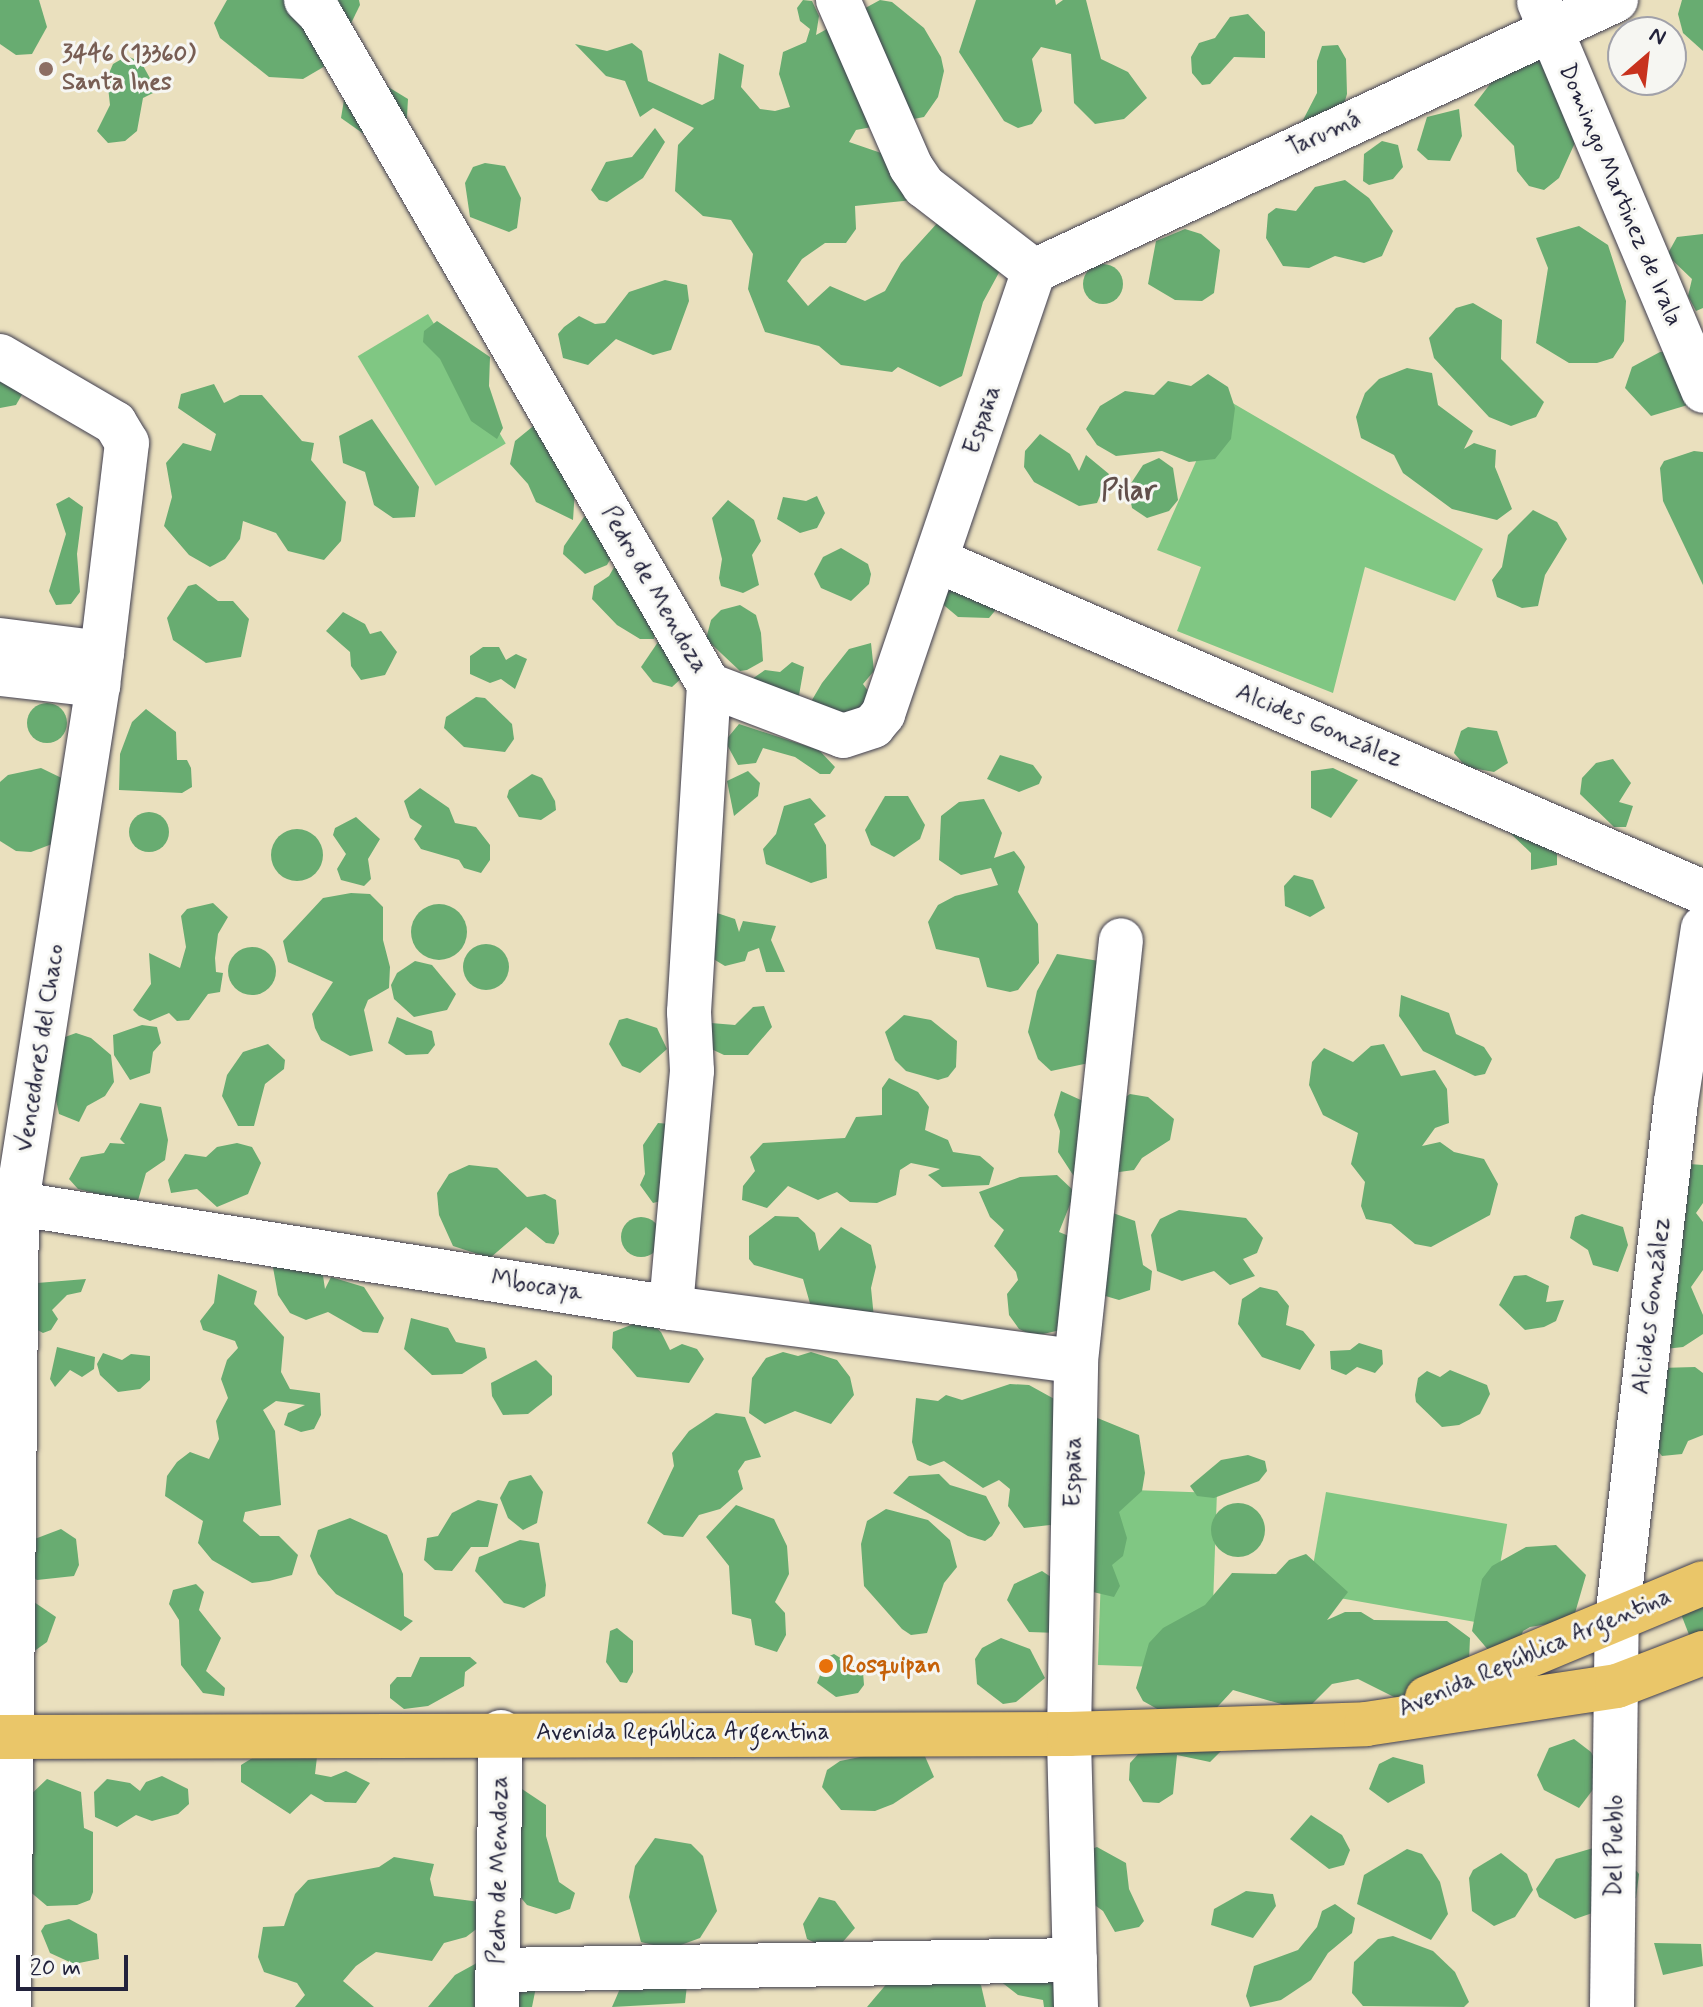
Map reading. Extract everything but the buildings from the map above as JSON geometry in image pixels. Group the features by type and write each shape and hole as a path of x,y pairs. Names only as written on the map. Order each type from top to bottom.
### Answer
{"main road":[{"name":"Avenida República Argentina","path":"1366,1724 1703,1583"},
{"name":"Avenida República Argentina","path":"5,1737 501,1732 1069,1734 1366,1724 1617,1686 1703,1653"}],"street":[{"name":"Pedro de Mendoza","path":"306,0 320,14 709,685 689,1012 692,1071 671,1308"},
{"path":"838,0 924,186 1034,271"},
{"name":"Tarumá","path":"1034,271 1544,14 1616,0"},
{"name":"Domingo Martinez de Irala","path":"1544,14 1703,391"},
{"name":"España","path":"709,685 843,736 873,726 883,714 1034,271"},
{"name":"Vencedores del Chaco","path":"0,356 124,431 127,443 100,669 8,1202 5,1737 9,2007"},
{"name":"Alcides González","path":"936,560 1703,892"},
{"path":"0,640 100,669"},
{"path":"0,674 100,669"},
{"name":"Alcides González","path":"1617,1686 1617,1619 1676,1102 1703,928"},
{"name":"España","path":"1076,2007 1069,1734 1076,1361 1121,940"},
{"name":"Mbocaya","path":"8,1202 671,1308 1076,1361"},
{"name":"Del Pueblo","path":"1612,2007 1617,1686"},
{"name":"Pedro de Mendoza","path":"497,1988 501,1732"},
{"path":"497,1988 1075,1960"}],"green space":[{"path":"0,0 39,0 47,27 32,54 16,55 0,44"},
{"path":"227,0 359,0 360,5 332,62 303,79 269,77 220,38 214,23"},
{"path":"803,0 812,1 819,16 816,35 880,0 892,2 924,28 941,57 944,71 938,97 924,117 856,130 849,142 887,155 913,200 855,206 856,229 846,243 825,243 802,259 787,281 808,306 830,286 865,301 885,291 901,263 950,209 1002,267 983,302 962,376 940,387 898,367 892,372 841,365 819,346 765,332 748,289 753,254 731,220 703,216 675,191 678,145 694,128 653,108 640,117 625,81 606,76 575,44 607,51 632,43 642,51 648,81 702,105 714,99 719,53 744,65 741,87 760,109 775,111 790,107 779,74 783,52 806,42 810,29 800,21 797,8"},
{"path":"976,0 1055,0 1056,5 1063,0 1086,0 1101,59 1128,72 1147,98 1124,119 1095,124 1074,103 1071,54 1041,47 1032,59 1042,111 1032,124 1018,128 1004,121 959,52"},
{"path":"1682,0 1703,0 1703,51 1687,37 1687,16 1678,14"},
{"path":"1248,14 1265,32 1265,58 1234,57 1210,84 1202,85 1192,73 1191,57 1199,43 1215,38 1230,17"},
{"path":"1338,45 1346,59 1347,94 1338,125 1312,135 1302,122 1317,93 1317,61 1322,46"},
{"path":"1525,53 1563,66 1588,114 1559,178 1544,190 1529,186 1517,171 1514,146 1474,105 1497,75"},
{"path":"127,56 141,62 157,91 143,98 137,131 125,141 108,143 97,131 110,105 107,78 113,64"},
{"path":"380,82 408,99 406,133 368,137 341,118 346,88"},
{"path":"1459,109 1462,136 1450,161 1428,160 1417,150 1427,117"},
{"path":"655,128 665,142 643,178 607,202 599,200 591,190 606,162 632,157"},
{"path":"1382,141 1398,145 1403,167 1393,179 1369,185 1363,181 1364,154"},
{"path":"485,163 505,166 521,198 517,228 509,232 470,217 465,183 473,167"},
{"path":"1345,180 1369,198 1393,231 1382,256 1364,263 1335,256 1309,268 1283,266 1266,238 1268,214 1276,208 1296,211 1315,187"},
{"path":"1579,226 1608,245 1626,301 1624,341 1613,358 1597,363 1569,363 1536,343 1548,268 1536,238"},
{"path":"1185,229 1201,234 1220,250 1214,293 1202,301 1175,300 1148,284 1156,241"},
{"path":"1703,234 1703,308 1696,311 1688,296 1692,279 1667,255 1677,237"},
{"path":"1103,264 1117,270 1123,284 1117,298 1103,304 1089,298 1083,284 1089,270"},
{"path":"665,280 687,285 689,301 671,350 653,355 616,339 588,365 563,358 558,334 564,327 579,316 595,324 605,323 629,292"},
{"path":"1473,303 1502,320 1501,359 1544,402 1536,417 1511,426 1489,417 1434,358 1429,338 1456,308"},
{"path":"428,314 506,443 435,486 358,356"},
{"path":"437,321 490,357 489,386 503,428 497,439 471,421 440,359 423,342 424,331"},
{"path":"0,342 24,391 16,405 0,408"},
{"path":"1660,352 1676,352 1691,404 1651,416 1625,388 1632,367"},
{"path":"1407,368 1432,373 1438,405 1473,431 1464,449 1474,443 1496,450 1495,467 1512,509 1497,520 1452,509 1403,473 1394,455 1361,438 1356,417 1365,393 1379,379"},
{"path":"1208,374 1228,387 1235,408 1231,439 1215,459 1189,462 1162,451 1116,456 1097,445 1086,429 1100,406 1125,391 1154,395 1168,381 1191,386"},
{"path":"214,384 224,403 240,395 262,395 302,441 314,443 311,460 346,502 341,541 324,560 288,551 276,533 243,521 240,539 225,559 210,567 189,555 164,526 172,497 166,463 183,443 211,451 216,434 178,408 181,394"},
{"path":"1224,398 1483,549 1455,601 1365,567 1333,693 1177,631 1201,567 1157,550"},
{"path":"372,419 419,487 415,517 393,518 374,505 365,472 343,463 339,436"},
{"path":"537,423 576,475 573,520 536,502 528,484 510,464 515,441"},
{"path":"1040,434 1070,454 1079,471 1086,455 1109,474 1097,503 1079,506 1034,482 1024,467 1025,451"},
{"path":"1694,451 1703,452 1703,585 1663,501 1660,468 1664,461"},
{"path":"1159,458 1173,468 1178,500 1169,511 1147,518 1132,508 1128,488 1143,465"},
{"path":"817,496 825,513 817,528 800,533 777,519 783,497 806,501"},
{"path":"69,497 83,507 77,554 80,592 71,604 56,605 49,591 66,534 56,504"},
{"path":"728,500 754,520 761,541 752,555 759,585 743,593 721,586 719,578 722,559 712,518"},
{"path":"1533,510 1557,522 1567,539 1545,575 1538,606 1522,608 1497,597 1492,580 1502,567 1508,535"},
{"path":"594,513 615,551 607,565 585,574 563,554 564,546 584,517"},
{"path":"841,548 868,564 871,574 869,584 851,601 821,588 814,574 823,557"},
{"path":"620,557 661,602 654,639 640,639 617,625 592,599 594,586 609,576"},
{"path":"928,566 998,606 989,618 958,617 921,586"},
{"path":"196,584 218,601 233,601 249,619 241,657 206,663 173,640 167,618 188,586"},
{"path":"740,605 756,615 763,661 740,671 706,639 711,620 721,610"},
{"path":"343,612 365,624 370,634 381,631 397,652 385,675 361,680 351,666 350,652 326,631"},
{"path":"658,642 673,642 684,676 672,687 653,682 641,667"},
{"path":"871,643 874,671 863,684 868,691 861,726 813,707 812,700 822,683 849,649"},
{"path":"483,647 499,647 506,660 516,654 527,659 515,689 501,679 490,683 470,674 470,656"},
{"path":"792,662 804,667 798,701 752,679 765,670 780,672"},
{"path":"476,697 485,698 512,724 514,739 505,752 464,747 444,728 446,717"},
{"path":"47,703 61,709 67,723 61,737 47,743 33,737 27,723 33,709"},
{"path":"146,709 176,732 177,760 187,760 191,768 192,787 182,793 119,790 120,754 132,722"},
{"path":"739,724 819,750 835,767 830,774 820,774 795,757 763,748 756,763 738,765 725,741"},
{"path":"1468,727 1497,731 1508,763 1494,772 1466,767 1454,753 1461,731"},
{"path":"1000,755 1033,765 1042,777 1039,784 1019,792 987,779"},
{"path":"1613,759 1631,783 1619,802 1633,806 1626,827 1614,827 1580,794 1582,778 1596,763"},
{"path":"41,768 76,785 60,841 31,852 16,851 0,841 0,782 8,775"},
{"path":"1333,768 1358,780 1331,818 1311,808 1311,771"},
{"path":"748,771 760,783 758,796 734,816 727,781"},
{"path":"532,774 542,778 555,801 556,810 541,820 519,817 507,797 509,790"},
{"path":"420,788 449,808 455,823 476,827 490,845 490,860 481,873 464,868 459,860 421,849 414,839 422,826 410,818 404,801"},
{"path":"885,796 908,796 925,825 920,839 894,857 871,845 865,830"},
{"path":"810,798 826,816 814,824 826,845 827,878 811,883 766,864 763,849 776,834 784,806"},
{"path":"984,799 1002,833 994,858 1014,851 1021,860 1025,867 1018,892 1038,924 1039,963 1018,990 1010,992 987,987 979,958 936,949 928,922 938,905 955,896 998,885 991,868 961,875 939,860 941,816 959,802"},
{"path":"149,812 163,818 169,832 163,846 149,852 135,846 129,832 135,818"},
{"path":"356,817 380,839 368,859 371,879 364,886 341,880 337,869 346,854 333,835 335,828"},
{"path":"297,829 316,836 323,855 316,874 297,881 278,874 271,855 278,836"},
{"path":"1509,832 1557,846 1557,865 1531,870 1531,853"},
{"path":"1294,875 1313,880 1325,908 1310,917 1285,906 1284,886"},
{"path":"351,893 370,894 383,907 383,940 390,967 389,988 368,1000 364,1010 373,1051 350,1056 321,1040 315,1028 312,1014 333,982 288,962 283,941 323,898"},
{"path":"213,903 228,917 218,934 215,958 216,972 223,973 220,992 208,994 189,1020 177,1021 169,1013 150,1021 139,1016 133,1010 151,984 149,953 180,968 186,947 181,916 187,909"},
{"path":"439,904 459,912 467,932 459,952 439,960 419,952 411,932 419,912"},
{"path":"714,912 735,919 739,932 743,921 776,926 771,940 785,972 766,972 759,948 748,952 745,961 725,966 710,957"},
{"path":"486,944 502,951 509,967 502,983 486,990 470,983 463,967 470,951"},
{"path":"252,947 269,954 276,971 269,988 252,995 235,988 228,971 235,954"},
{"path":"1057,954 1105,962 1089,1063 1051,1071 1038,1059 1028,1032 1037,991"},
{"path":"415,961 432,965 456,994 447,1010 414,1017 394,999 391,985 397,973"},
{"path":"1401,995 1449,1013 1456,1034 1484,1047 1492,1059 1485,1074 1475,1076 1423,1051 1399,1016"},
{"path":"764,1006 772,1027 748,1055 724,1055 707,1047 711,1023 735,1025 753,1007"},
{"path":"904,1015 931,1020 957,1041 956,1067 948,1077 938,1080 906,1071 895,1060 885,1032"},
{"path":"397,1017 432,1031 435,1045 428,1054 406,1055 388,1043"},
{"path":"627,1018 657,1028 667,1049 640,1073 622,1066 609,1044 619,1020"},
{"path":"142,1025 157,1027 161,1043 153,1052 150,1073 130,1080 114,1055 113,1035"},
{"path":"76,1033 91,1038 111,1055 114,1082 105,1096 87,1106 79,1122 59,1114 54,1090 65,1037"},
{"path":"268,1044 285,1060 284,1069 265,1084 254,1126 238,1126 222,1096 227,1075 243,1052"},
{"path":"1384,1044 1401,1076 1435,1070 1447,1089 1449,1123 1435,1128 1422,1146 1440,1142 1454,1152 1484,1159 1498,1184 1490,1215 1431,1247 1415,1244 1391,1224 1366,1219 1361,1206 1365,1182 1351,1164 1358,1133 1323,1115 1309,1085 1312,1062 1324,1048 1353,1062 1371,1046"},
{"path":"889,1078 918,1092 929,1107 925,1130 948,1140 953,1152 980,1156 994,1168 989,1185 942,1187 928,1175 940,1169 911,1163 900,1170 896,1195 877,1203 850,1202 837,1192 818,1200 788,1186 767,1208 742,1200 743,1186 755,1171 750,1157 763,1143 845,1138 856,1117 882,1115 882,1088"},
{"path":"1061,1091 1094,1106 1113,1105 1130,1094 1148,1097 1174,1119 1170,1140 1142,1158 1134,1170 1075,1178 1058,1152 1060,1131 1054,1115"},
{"path":"140,1103 161,1107 168,1140 165,1160 146,1173 137,1204 78,1189 69,1179 81,1157 104,1153 110,1143 125,1144 120,1139"},
{"path":"658,1123 670,1124 665,1200 653,1203 640,1185 645,1174 643,1145"},
{"path":"237,1143 252,1147 261,1163 248,1194 217,1207 197,1189 171,1193 168,1180 185,1154 206,1157 217,1147"},
{"path":"1689,1164 1703,1165 1703,1203 1696,1213 1703,1222 1703,1270 1691,1287 1703,1315 1703,1334 1683,1347 1665,1349"},
{"path":"469,1165 497,1168 527,1197 545,1194 556,1200 559,1234 554,1244 546,1243 526,1227 490,1258 453,1246 439,1215 437,1193 449,1174"},
{"path":"1057,1175 1075,1192 1059,1232 1074,1238 1113,1213 1135,1221 1143,1265 1152,1271 1150,1290 1119,1300 1102,1295 1067,1297 1060,1301 1061,1330 1034,1336 1019,1329 1009,1315 1007,1294 1018,1280 1016,1272 994,1246 1004,1230 990,1217 979,1192 1020,1177"},
{"path":"1179,1210 1246,1218 1263,1238 1257,1253 1243,1259 1255,1276 1230,1285 1214,1271 1182,1281 1157,1271 1151,1235 1160,1219"},
{"path":"1582,1214 1623,1227 1628,1245 1618,1272 1593,1265 1588,1250 1570,1238 1575,1217"},
{"path":"775,1216 798,1217 815,1233 819,1251 841,1227 871,1245 876,1267 871,1288 874,1318 813,1314 803,1279 754,1265 749,1259 749,1236"},
{"path":"641,1217 655,1223 661,1237 655,1251 641,1257 627,1251 621,1237 627,1223"},
{"path":"272,1262 322,1269 325,1289 331,1277 364,1287 384,1318 378,1333 363,1332 328,1312 306,1320 290,1313 278,1295"},
{"path":"218,1274 257,1291 254,1304 284,1337 281,1372 290,1389 320,1393 321,1415 314,1429 301,1432 284,1425 288,1413 305,1405 276,1401 263,1410 275,1431 281,1505 245,1512 243,1521 260,1536 279,1536 298,1555 292,1575 269,1581 252,1583 212,1560 198,1543 203,1521 165,1496 167,1476 177,1462 190,1452 209,1459 219,1439 216,1421 228,1398 221,1379 227,1360 238,1348 235,1341 203,1330 200,1321 214,1303"},
{"path":"1526,1275 1549,1286 1546,1302 1564,1300 1556,1321 1544,1327 1525,1330 1499,1305 1514,1276"},
{"path":"86,1279 81,1292 67,1295 52,1310 58,1319 51,1330 43,1333 32,1327 37,1283"},
{"path":"1260,1287 1277,1291 1289,1306 1286,1325 1303,1331 1315,1345 1300,1370 1262,1357 1238,1324 1242,1299"},
{"path":"411,1318 448,1328 456,1342 485,1348 487,1358 462,1374 432,1375 404,1349"},
{"path":"646,1319 661,1332 670,1350 682,1344 697,1349 704,1359 689,1383 637,1377 612,1348 613,1332"},
{"path":"1359,1343 1382,1350 1383,1364 1375,1373 1357,1367 1346,1375 1331,1369 1330,1351 1350,1350"},
{"path":"57,1347 95,1357 94,1369 82,1377 70,1370 55,1387 50,1379"},
{"path":"783,1352 798,1356 811,1352 837,1360 850,1377 854,1395 831,1424 795,1411 765,1424 749,1413 752,1378 766,1358"},
{"path":"103,1353 122,1360 131,1354 150,1356 150,1380 140,1389 118,1392 100,1375 97,1364"},
{"path":"536,1360 552,1376 552,1395 528,1414 503,1415 492,1396 491,1383"},
{"path":"1695,1367 1703,1373 1703,1435 1688,1441 1682,1454 1662,1456 1652,1444 1660,1368"},
{"path":"1450,1370 1487,1385 1490,1394 1480,1414 1459,1425 1442,1427 1416,1402 1415,1395 1418,1378 1427,1371 1440,1377"},
{"path":"1010,1384 1029,1385 1058,1401 1060,1530 1050,1525 1024,1528 1008,1506 1010,1489 999,1480 983,1488 944,1461 930,1466 917,1460 912,1442 916,1398 938,1401 946,1395 962,1400"},
{"path":"716,1413 745,1417 761,1457 745,1461 738,1471 743,1489 720,1509 699,1515 683,1537 664,1535 647,1523 674,1466 672,1453 689,1431"},
{"path":"1095,1417 1139,1435 1145,1473 1142,1491 1119,1512 1127,1538 1123,1556 1112,1565 1120,1586 1114,1597 1093,1592"},
{"path":"1248,1455 1265,1461 1267,1471 1259,1481 1214,1498 1197,1496 1190,1486 1221,1460"},
{"path":"939,1474 950,1485 986,1496 1000,1523 992,1536 985,1541 968,1536 893,1493 909,1476"},
{"path":"531,1475 543,1492 537,1523 523,1530 508,1518 500,1498 509,1481"},
{"path":"1104,1489 1217,1493 1211,1669 1098,1665"},
{"path":"1326,1492 1507,1524 1489,1624 1308,1592"},
{"path":"478,1500 498,1504 488,1547 471,1547 452,1571 435,1570 424,1560 427,1538 438,1536 452,1513"},
{"path":"1238,1503 1257,1511 1265,1530 1257,1549 1238,1557 1219,1549 1211,1530 1219,1511"},
{"path":"736,1505 774,1519 787,1546 789,1574 775,1602 785,1613 786,1635 777,1652 755,1645 751,1619 732,1614 729,1566 706,1537"},
{"path":"886,1509 928,1520 950,1540 957,1567 944,1583 927,1633 911,1635 902,1629 864,1586 861,1544 867,1521"},
{"path":"350,1518 387,1535 403,1574 404,1616 413,1621 401,1631 336,1594 318,1574 310,1556 318,1530"},
{"path":"61,1529 76,1539 79,1565 74,1576 37,1580 30,1575 32,1540"},
{"path":"520,1540 539,1543 546,1585 545,1596 524,1608 504,1603 475,1571 479,1557"},
{"path":"1556,1545 1586,1575 1573,1620 1530,1627 1523,1631 1518,1646 1490,1652 1472,1631 1482,1579 1492,1566 1526,1547"},
{"path":"1306,1554 1348,1592 1327,1620 1345,1612 1361,1612 1374,1620 1447,1621 1470,1638 1469,1661 1400,1700 1358,1679 1332,1684 1305,1711 1233,1690 1209,1716 1177,1720 1143,1701 1136,1688 1149,1643 1163,1628 1205,1605 1232,1573 1276,1574 1289,1560"},
{"path":"1042,1571 1063,1585 1058,1633 1029,1632 1007,1600 1014,1584"},
{"path":"196,1584 204,1592 199,1610 221,1638 206,1671 225,1688 224,1696 203,1693 181,1665 179,1620 169,1604 173,1590"},
{"path":"1703,1600 1703,1647 1695,1650 1679,1609"},
{"path":"34,1602 56,1617 47,1642 33,1652"},
{"path":"617,1628 633,1641 633,1672 627,1683 620,1682 606,1662 610,1631"},
{"path":"1001,1638 1030,1649 1045,1678 1016,1702 1003,1704 977,1684 975,1659 982,1648"},
{"path":"834,1654 863,1672 864,1685 858,1693 836,1697 817,1683 827,1657"},
{"path":"420,1657 470,1657 477,1663 465,1672 464,1686 428,1706 404,1709 390,1698 390,1685 397,1677 411,1677"},
{"path":"1574,1739 1591,1752 1599,1767 1598,1783 1579,1808 1544,1790 1537,1775 1549,1748"},
{"path":"920,1745 934,1777 893,1804 875,1811 841,1810 822,1787 827,1770 840,1761"},
{"path":"1222,1750 1210,1762 1177,1755 1173,1794 1159,1803 1143,1802 1129,1780 1130,1763 1140,1752"},
{"path":"264,1751 317,1757 315,1774 331,1777 346,1771 370,1783 356,1803 325,1802 311,1794 290,1814 241,1782 241,1765"},
{"path":"1393,1757 1423,1765 1425,1783 1388,1803 1369,1789 1379,1764"},
{"path":"162,1776 188,1789 189,1804 178,1814 152,1821 136,1815 117,1827 95,1817 94,1792 107,1779 130,1783 140,1791 146,1782"},
{"path":"47,1779 81,1792 84,1828 93,1832 93,1892 90,1900 77,1905 47,1906 28,1890 25,1800"},
{"path":"516,1785 546,1805 546,1836 559,1882 575,1893 570,1909 556,1914 527,1905 517,1893"},
{"path":"1311,1815 1342,1835 1350,1850 1344,1865 1329,1869 1290,1839"},
{"path":"655,1838 691,1844 703,1856 717,1911 700,1938 670,1949 641,1942 629,1897 635,1866"},
{"path":"1600,1846 1623,1854 1639,1874 1636,1898 1575,1919 1539,1897 1536,1889 1556,1859"},
{"path":"1097,1847 1126,1863 1129,1889 1144,1921 1139,1927 1115,1932 1103,1911 1089,1901 1089,1850"},
{"path":"1407,1849 1422,1854 1440,1882 1448,1914 1431,1940 1357,1904 1364,1875"},
{"path":"1501,1853 1527,1874 1533,1890 1515,1917 1494,1926 1472,1911 1469,1878 1473,1870"},
{"path":"394,1857 434,1864 430,1879 434,1896 480,1902 487,1921 466,1937 444,1943 432,1961 376,1952 356,1966 343,1981 374,2007 295,2007 305,1995 297,1983 264,1972 258,1957 263,1927 284,1926 295,1894 308,1880 379,1867"},
{"path":"1246,1891 1273,1894 1276,1906 1253,1938 1211,1925 1214,1909"},
{"path":"819,1897 835,1901 855,1928 834,1952 807,1939 803,1924"},
{"path":"1335,1904 1355,1918 1352,1933 1328,1953 1311,1980 1281,2000 1250,2007 1246,1996 1254,1966 1298,1950 1317,1927 1322,1911"},
{"path":"69,1919 97,1934 99,1959 74,1964 50,1953 41,1931 45,1925"},
{"path":"1393,1936 1433,1951 1455,1972 1469,2002 1464,2007 1363,2006 1352,1993 1354,1962 1378,1939"},
{"path":"1654,1943 1701,1944 1703,1966 1663,1975"},
{"path":"494,1944 536,1987 532,2007 428,2007 455,1975 475,1964"},
{"path":"1047,1971 1073,2007 1044,2007 1043,2000 1018,1995 995,1977"},
{"path":"961,1974 981,1985 986,2007 867,2007 889,1981"},
{"path":"622,1984 687,1985 685,2003 612,2007"}],"place":[{"name":"3446 (13360) Santa Ines","path":"46,69"},
{"name":"Rosquipan","path":"826,1666"}],"district":[{"name":"Pilar","path":"1129,492"}]}
